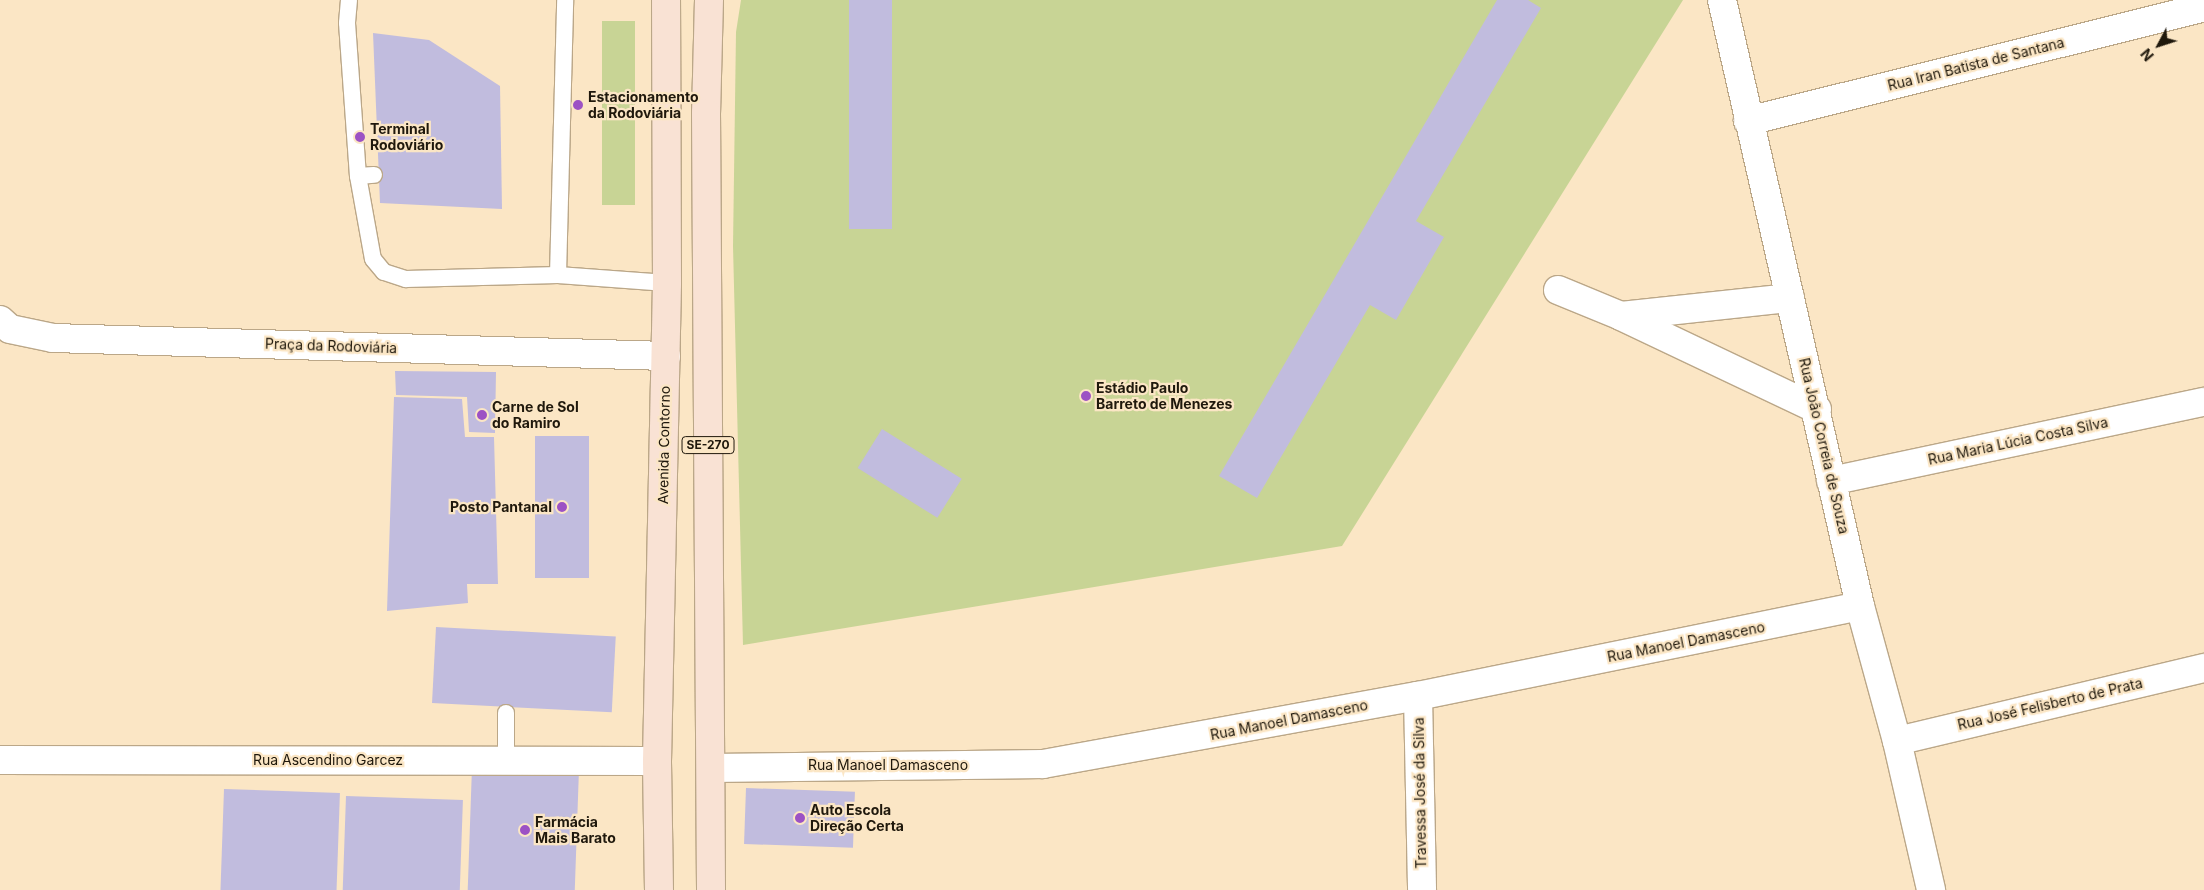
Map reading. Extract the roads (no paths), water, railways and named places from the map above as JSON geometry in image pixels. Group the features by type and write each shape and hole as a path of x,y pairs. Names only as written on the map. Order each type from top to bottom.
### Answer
{"main road":[{"name":"Avenida Contorno","path":"658,890 657,761 667,283 666,0"},
{"name":"SE-270","path":"709,0 706,113 711,890"}],"street":[{"name":"Rua João Correia de Souza","path":"1722,0 1748,121 1817,409 1831,481 1860,606 1897,741 1931,890"},
{"name":"Rua Iran Batista de Santana","path":"1748,121 2189,6"},
{"path":"1558,290 1621,316 1817,409"},
{"path":"1621,316 1790,298"},
{"name":"Praça da Rodoviária","path":"0,320 10,329 53,338 666,356"},
{"name":"Rua Maria Lúcia Costa Silva","path":"1831,481 2204,402"},
{"name":"Rua Manoel Damasceno","path":"711,768 1043,764 1418,696 1860,606"},
{"name":"Rua José Felisberto de Prata","path":"1897,741 2204,668"},
{"name":"Travessa José da Silva","path":"1418,696 1422,890"},
{"name":"Rua Ascendino Garcez","path":"0,760 657,761"}],"lane":[{"path":"349,0 347,23 366,176 373,259 384,272 406,279 558,275 667,283"},
{"path":"558,275 565,0"},
{"path":"506,713 506,761"}],"place":[{"name":"Estacionamento da Rodoviária","path":"578,105"},
{"name":"Terminal Rodoviário","path":"360,137"},
{"name":"Estádio Paulo Barreto de Menezes","path":"1086,396"},
{"name":"Carne de Sol do Ramiro","path":"482,415"},
{"name":"Posto Pantanal","path":"562,507"},
{"name":"Auto Escola Direção Certa","path":"800,818"},
{"name":"Farmácia Mais Barato","path":"525,830"}]}
